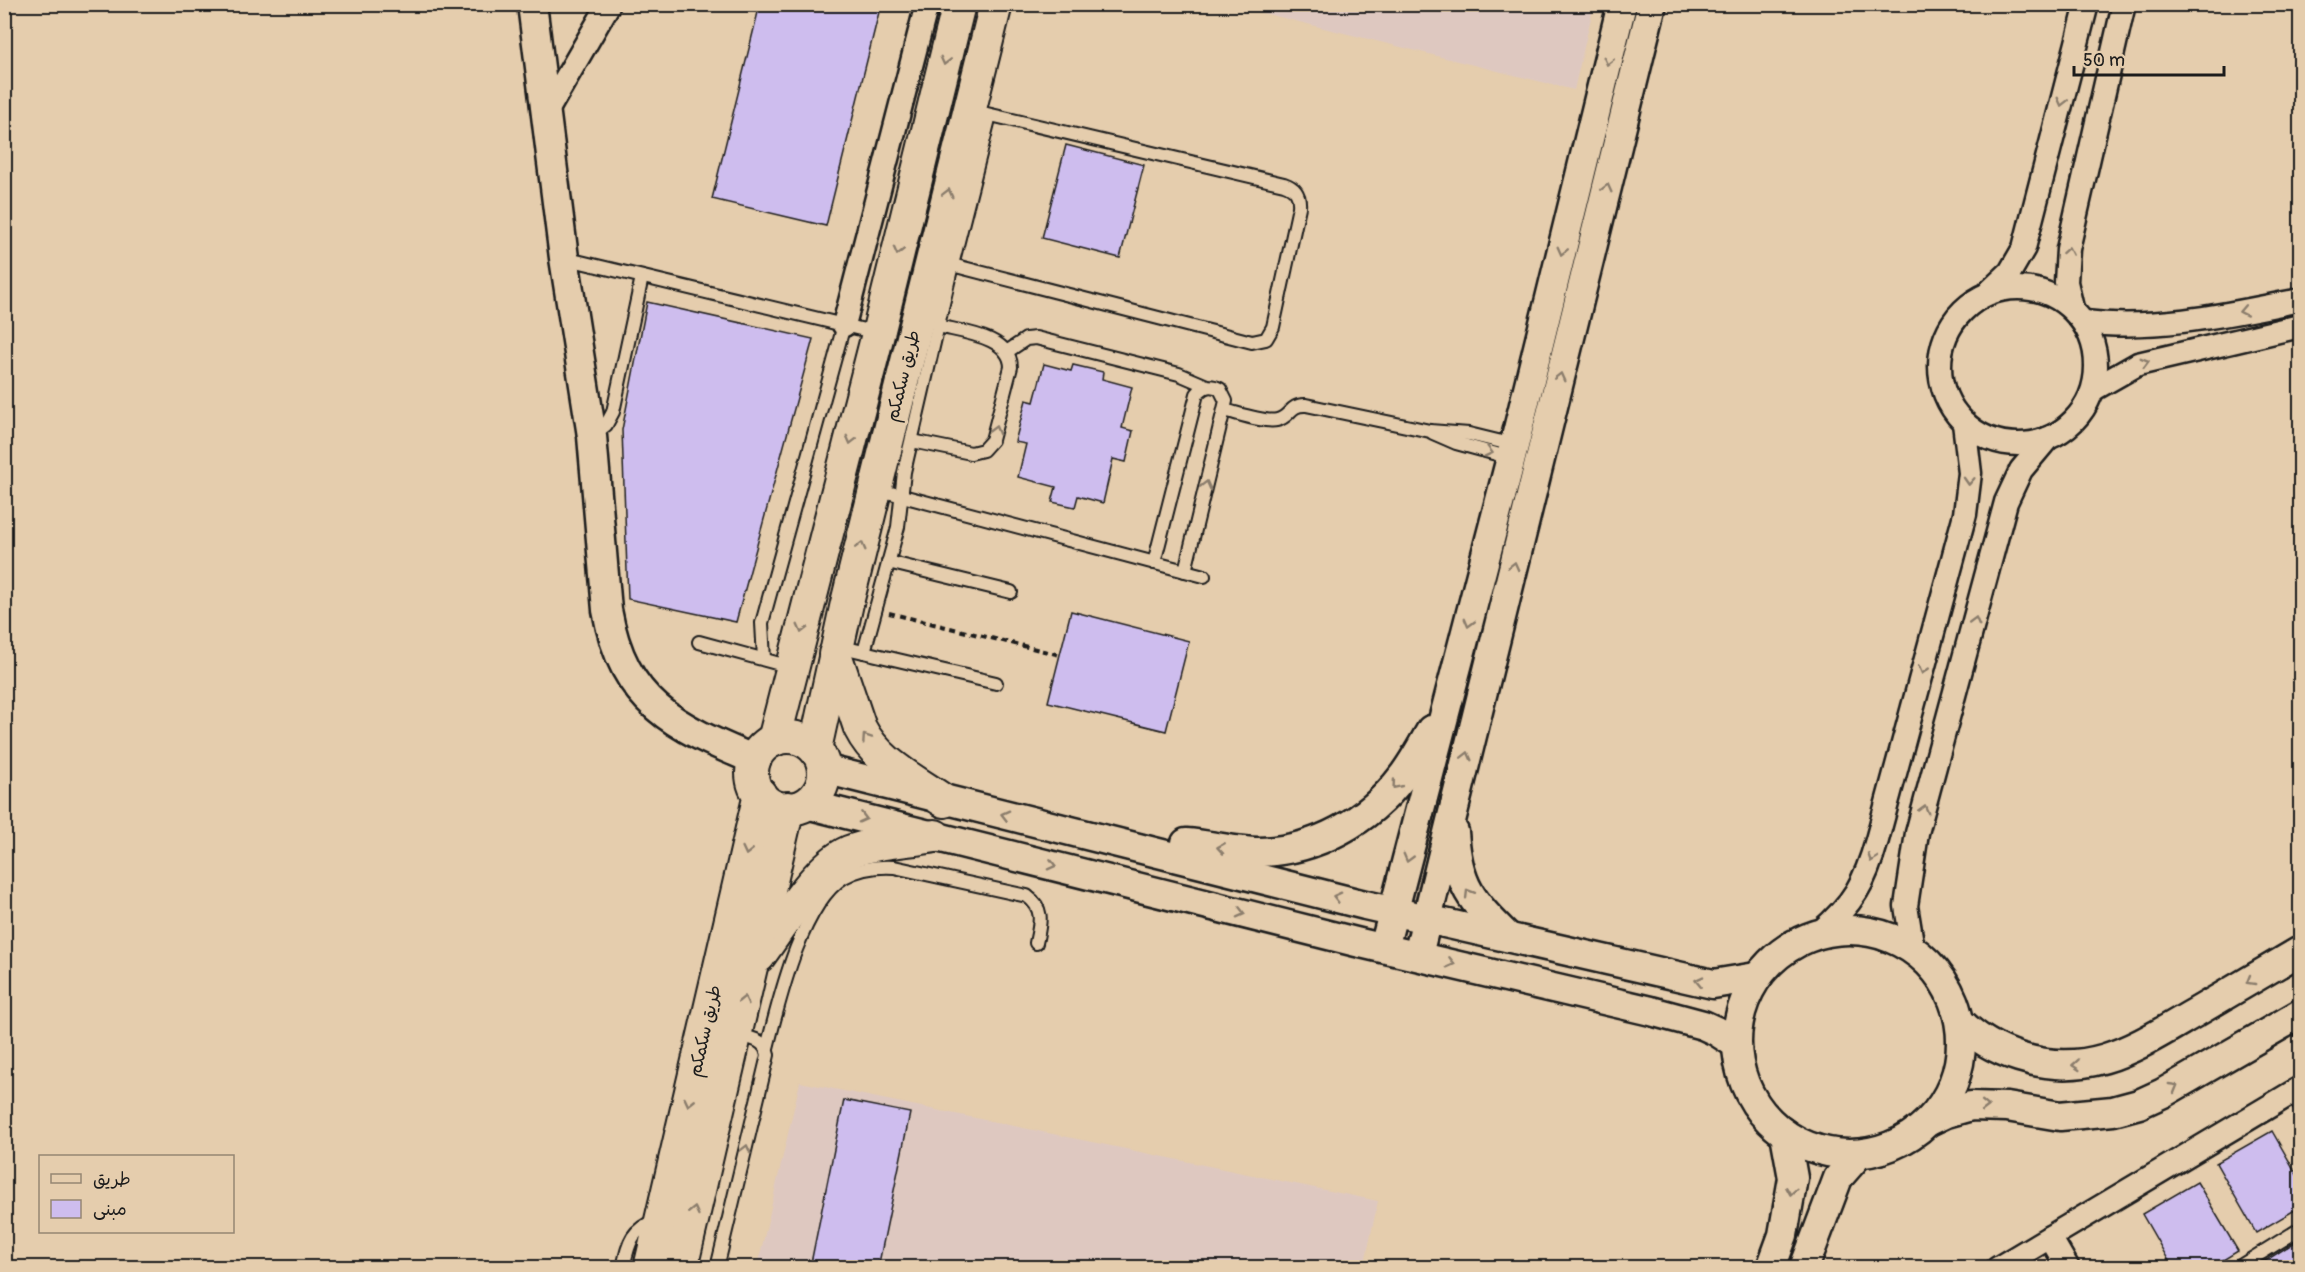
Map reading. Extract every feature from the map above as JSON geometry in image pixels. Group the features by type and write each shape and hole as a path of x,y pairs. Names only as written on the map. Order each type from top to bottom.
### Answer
{"main road":[{"name":"طريق سكمكم","path":"764,750 778,663 878,334 959,4"},
{"name":"طريق سكمكم","path":"820,759 845,650 888,493 979,112 996,4"},
{"path":"845,650 860,728 865,739 890,764 944,801"},
{"path":"791,737 801,739 820,759 823,783 819,792 797,806 772,805 760,794 753,777 764,750 791,737"},
{"name":"طريق سكمكم","path":"650,1268 760,794"},
{"name":"طريق سكمكم","path":"681,1268 752,966 797,806"},
{"path":"752,966 817,878 838,858 859,849 935,836"}],"street":[{"path":"532,4 564,258 592,436 607,610 618,651 627,670 653,704 670,718 688,730 764,750"},
{"path":"547,111 609,4"},
{"path":"844,325 927,4"},
{"path":"1384,948 1513,452 1622,4"},
{"path":"1418,956 1652,4"},
{"path":"1990,292 2010,273 2024,248 2087,4"},
{"path":"2124,4 2068,249 2066,282 2078,315 2092,338 2097,355 2094,389 2076,419 2062,431 2047,439 2029,443 2012,444 1978,433 1964,423 1953,409 1945,394 1940,376 1943,342 1950,326 1961,312 1974,300 1990,292 2016,287 2042,291 2058,298 2078,315 2107,325 2145,325 2223,315 2301,300"},
{"path":"2094,389 2138,364 2301,326"},
{"path":"1819,933 1841,914 1856,894 1869,867 1877,840 1965,514 1970,473 1964,423"},
{"path":"1912,949 1906,906 1917,833 2006,502 2021,470 2047,439"},
{"path":"1147,850 1176,843 1244,851 1278,850 1307,844 1341,830 1375,807 1389,792 1413,760 1449,700"},
{"path":"820,759 944,801 1394,911 1713,984 1756,977"},
{"path":"797,806 935,836 1703,1025 1736,1044"},
{"path":"1453,812 1455,851 1462,881 1477,905 1508,937"},
{"path":"1838,930 1877,933 1896,939 1912,949 1930,964 1944,981 1954,1001 1960,1022 1961,1049 1957,1075 1946,1099 1929,1120 1909,1137 1859,1154 1840,1154 1820,1150 1802,1144 1785,1134 1759,1110 1742,1079 1736,1044 1741,1009 1756,977 1773,958 1795,943 1819,933 1838,930"},
{"path":"1960,1022 1988,1044 2034,1062 2077,1065 2098,1062 2139,1045 2301,951"},
{"path":"1929,1120 1971,1106 2007,1107 2060,1116 2096,1114 2139,1104 2163,1093 2301,1014"},
{"path":"1998,1268 2298,1096"},
{"path":"1771,1268 1783,1235 1793,1178 1785,1134"},
{"path":"1804,1268 1838,1178 1859,1154"},
{"path":"2050,1237 2068,1268"}],"lane":[{"path":"888,493 903,481 952,265 979,112 1292,187 1300,200 1273,327 1266,339 1252,342 952,265"},
{"path":"564,258 878,334"},
{"path":"592,436 606,425 613,412 642,277"},
{"path":"778,663 762,623 844,325"},
{"path":"912,441 970,453 983,450 988,446 994,434 1011,367 1008,351 1002,345 938,326"},
{"path":"1008,351 1026,339 1036,338 1179,374 1220,389 1224,394 1224,410 1185,571"},
{"path":"1154,562 1195,400 1202,389 1208,386"},
{"path":"1224,410 1276,421 1292,408 1306,405 1430,431 1469,434 1513,452"},
{"path":"888,493 900,517 876,609 845,650 996,683"},
{"path":"888,493 1204,576"},
{"path":"888,562 1011,592"},
{"path":"699,642 778,663"},
{"path":"717,1268 767,1062 767,1048 789,964 824,897 843,878 855,872 880,866 894,867 1027,896 1037,905 1041,916 1036,943"},
{"path":"736,1035 755,1040 767,1048"},
{"path":"623,1268 628,1244 633,1235 640,1228 662,1218"},
{"path":"2237,1268 2301,1229"}],"path":[{"path":"876,609 1060,655"}],"shaded area":[{"path":"1231,5 1594,5 1574,90"},
{"path":"800,1082 1378,1201 1364,1267 757,1268"}],"building":[{"path":"760,4 881,4 826,226 712,199"},
{"path":"1066,145 1144,165 1120,258 1042,238"},
{"path":"647,302 813,339 736,622 628,599 622,430"},
{"path":"1044,364 1071,371 1073,365 1103,372 1102,379 1132,387 1122,428 1133,431 1126,462 1113,459 1103,503 1078,496 1075,507 1052,502 1056,487 1018,477 1026,444 1015,442 1026,400 1034,402"},
{"path":"1071,611 1189,641 1166,731 1048,702"},
{"path":"844,1100 910,1113 878,1268 810,1268"},
{"path":"2272,1131 2300,1180 2300,1207 2256,1233 2216,1163"},
{"path":"2197,1182 2238,1251 2210,1268 2173,1268 2142,1214"},
{"path":"2300,1239 2300,1268 2254,1268"}]}
